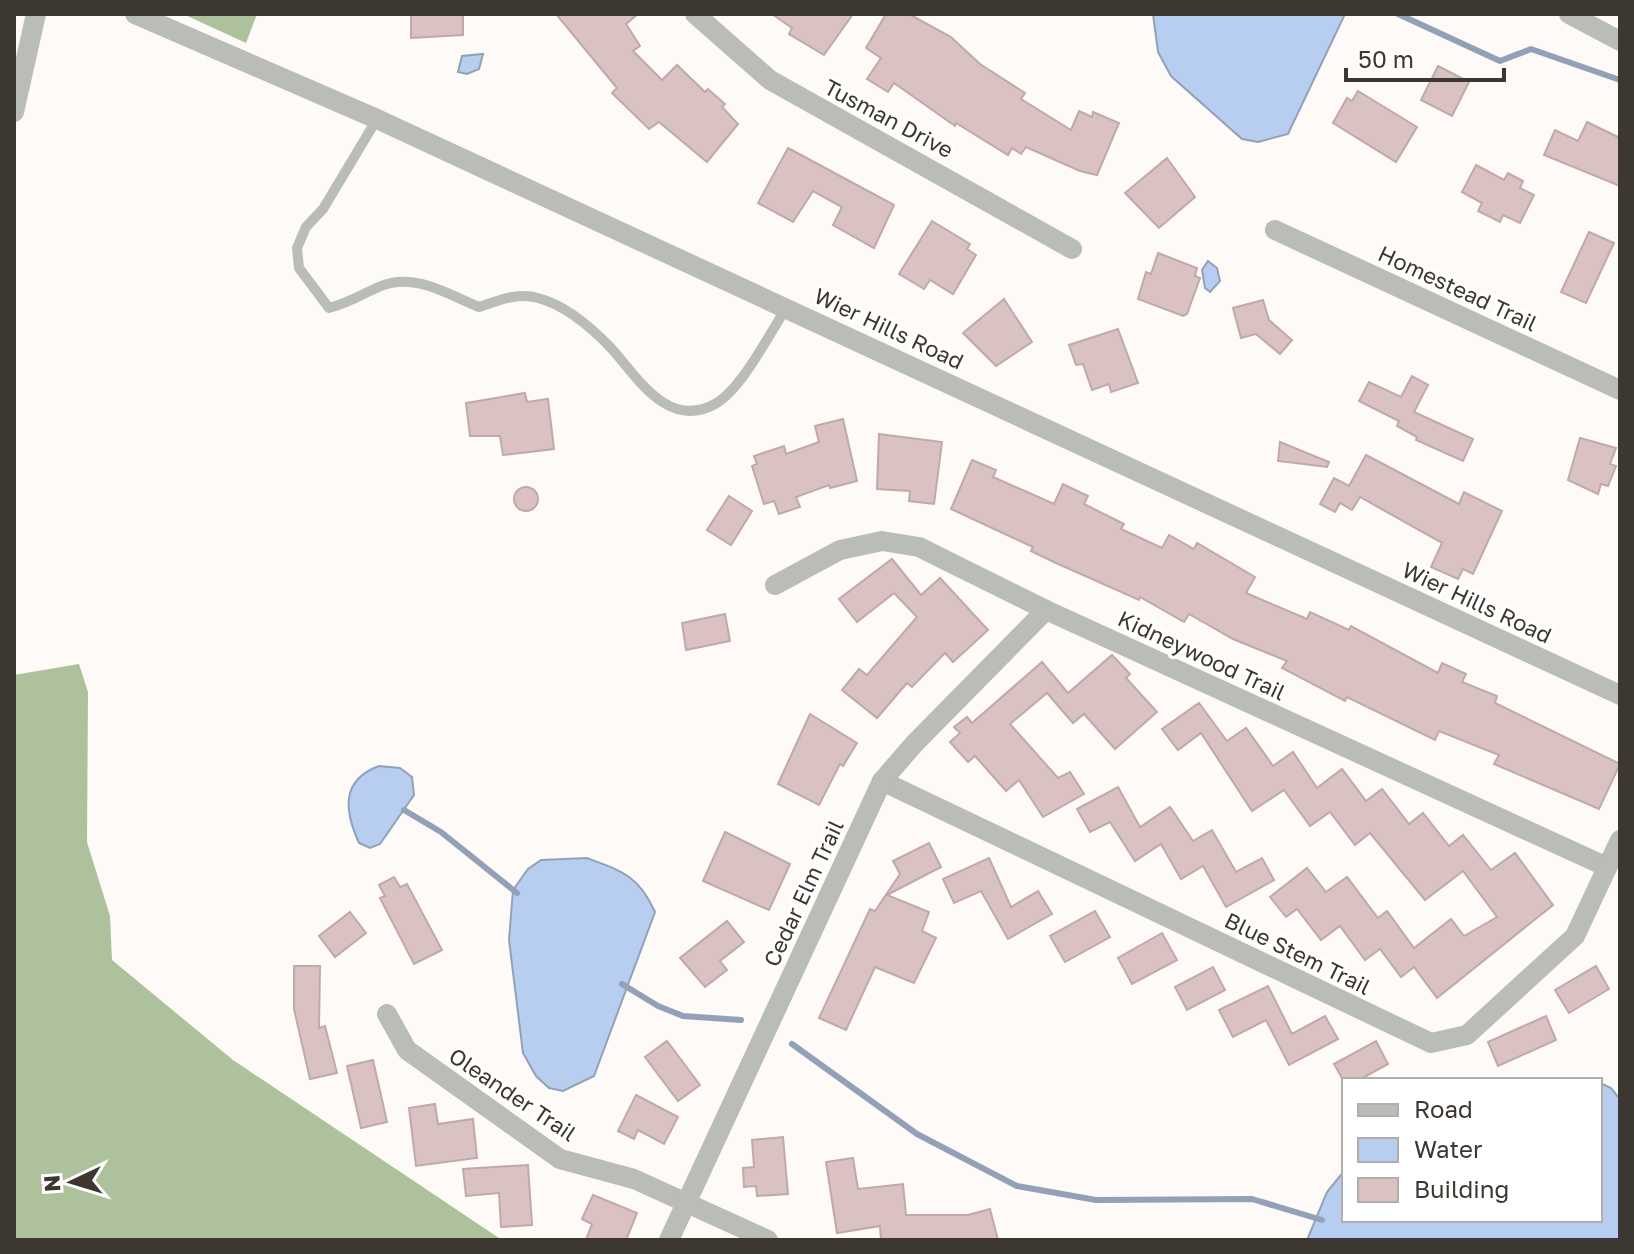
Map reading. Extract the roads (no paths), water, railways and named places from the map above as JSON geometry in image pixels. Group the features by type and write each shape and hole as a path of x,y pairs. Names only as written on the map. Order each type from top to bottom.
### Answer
{"street":[{"path":"14,112 36,14"},
{"name":"Wier Hills Road","path":"135,14 377,119 787,307 1620,695"},
{"name":"Tusman Drive","path":"695,14 770,80 1072,249"},
{"path":"1569,14 1620,41"},
{"name":"Homestead Trail","path":"1275,230 1620,390"},
{"name":"Kidneywood Trail","path":"775,585 840,550 882,541 919,547 1046,610 1607,867"},
{"name":"Cedar Elm Trail","path":"669,1240 882,781 914,744 1046,610"},
{"name":"Blue Stem Trail","path":"882,781 1431,1043 1467,1035 1575,936 1620,840"},
{"name":"Oleander Trail","path":"387,1014 407,1050 560,1159 634,1179 768,1240"}],"lane":[{"path":"377,119 323,209 306,227 297,248 299,268 329,308 356,301 382,286 402,281 423,283 479,307 503,298 536,297 577,318 612,349 636,382 660,402 689,410 713,405 732,390 787,307"}],"water":[{"path":"1153,14 1345,14 1288,134 1258,142 1242,139 1171,76 1158,52"},
{"path":"483,54 479,69 467,74 458,72 462,56"},
{"path":"1208,261 1217,268 1220,281 1210,292 1205,288 1202,270"},
{"path":"379,766 400,768 412,777 414,795 380,844 370,848 359,843 354,831 349,797 358,779"},
{"path":"587,858 628,876 643,890 655,912 594,1076 563,1091 549,1088 536,1076 523,1053 509,940 513,890 528,869 541,860"},
{"path":"1602,1084 1611,1088 1620,1099 1620,1240 1307,1240 1327,1192 1342,1173 1342,1222 1602,1222"}],"waterway":[{"path":"1398,14 1500,61 1531,49 1620,80"},
{"path":"404,810 441,832 517,893"},
{"path":"622,984 658,1006 683,1016 741,1020"},
{"path":"792,1044 917,1134 1017,1186 1096,1200 1252,1199 1322,1220"}]}
